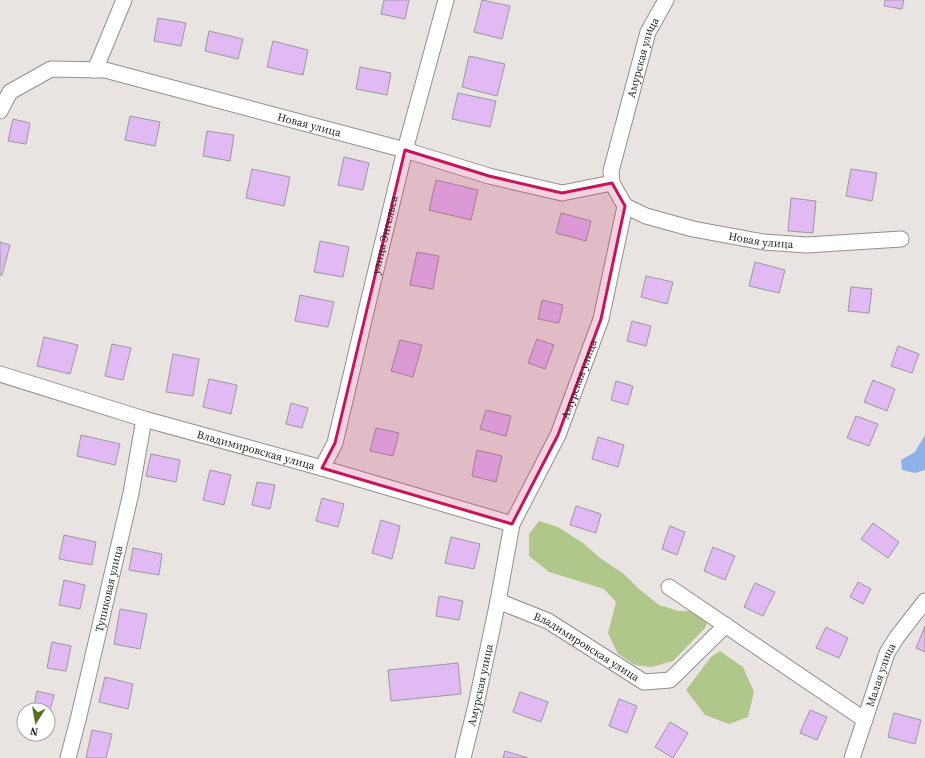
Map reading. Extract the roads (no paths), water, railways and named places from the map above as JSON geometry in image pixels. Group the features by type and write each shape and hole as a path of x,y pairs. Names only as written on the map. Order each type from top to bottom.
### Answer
{"street":[{"path":"95,70 124,0"},
{"name":"улица Энгельса","path":"322,468 335,443 405,150 446,0"},
{"name":"Амурская улица","path":"612,183 611,171 648,32 666,0"},
{"name":"Новая улица","path":"0,111 10,92 51,69 105,70 405,150 489,176 562,193 612,183"},
{"path":"612,183 625,206"},
{"name":"Новая улица","path":"625,206 646,216 694,229 763,242 807,245 902,239"},
{"name":"Амурская улица","path":"463,758 498,601 512,524 558,436 601,318 625,206"},
{"name":"Владимировская улица","path":"0,374 144,419 322,468 512,524"},
{"name":"Тупиковая улица","path":"68,758 131,493 144,419"},
{"path":"669,587 865,720"},
{"name":"Владимировская улица","path":"498,601 548,620 644,682 670,680 726,625"},
{"name":"Малая улица","path":"852,758 887,653 897,637 925,601"}],"water":[{"path":"925,435 925,470 915,473 902,470 901,460 915,452"}]}
